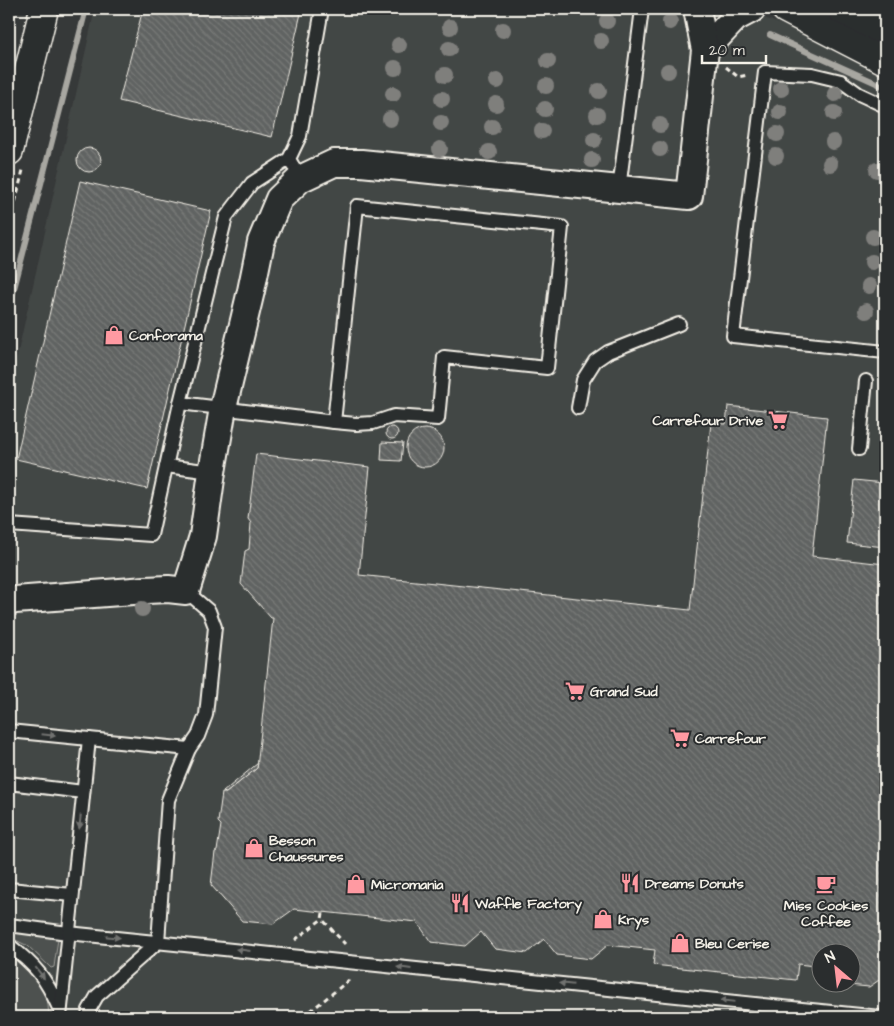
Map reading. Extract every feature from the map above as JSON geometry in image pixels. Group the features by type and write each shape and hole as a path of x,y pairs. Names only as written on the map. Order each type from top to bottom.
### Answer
{"street":[{"path":"9,151 44,9"},
{"path":"11,600 146,590 168,589 186,591 203,536 223,408 261,242 294,169 334,163 362,163 689,196 705,50 697,9"},
{"path":"705,50 735,18 752,9"},
{"path":"786,9 885,60"},
{"path":"841,9 885,31"}],"lane":[{"path":"9,525 151,535 180,403 226,217 252,183 294,169 322,9"},
{"path":"619,189 642,9"},
{"path":"885,106 859,94 841,81 812,74 765,72 733,336 885,352"},
{"path":"180,403 334,422 356,424 373,423 394,416 438,419 444,357 547,368 562,227 357,206 334,422"},
{"path":"578,408 583,380 595,361 608,352 679,324"},
{"path":"859,449 866,381"},
{"path":"166,466 212,472"},
{"path":"88,1017 89,1010 97,996 158,942 168,800 189,749 198,736 206,715 215,627 209,611 186,591"},
{"path":"9,731 189,749"},
{"path":"60,1014 88,739"},
{"path":"9,783 83,792"},
{"path":"9,889 72,895"},
{"path":"9,925 68,933 880,1017"},
{"path":"9,945 31,962 41,973 50,986 60,1014"}],"path":[{"path":"277,954 322,919 323,913"},
{"path":"303,1017 349,980 351,951 322,919"}],"shaded area":[{"path":"95,9 741,9 853,52 885,68 885,1017 42,1017 9,976 9,392"},
{"path":"9,930 55,935 58,939 54,967 51,968 28,946 9,937"},
{"path":"9,955 25,964 47,993 49,1017 14,1017 9,1011"}],"building":[{"path":"143,9 302,9 272,137 119,101"},
{"path":"89,148 97,152 101,160 97,168 89,172 81,168 77,160 81,152"},
{"name":"Conforama","path":"80,181 211,211 147,489 16,459"},
{"name":"Grand Sud","path":"728,406 827,417 812,556 885,564 885,976 869,987 862,986 862,944 812,944 812,966 798,964 796,980 653,965 655,950 608,945 591,959 557,955 544,939 527,953 495,949 481,932 465,946 431,942 417,922 294,909 273,924 242,921 211,885 221,825 218,822 222,793 226,793 257,768 273,618 241,584 245,551 249,549 251,523 248,519 256,454 370,467 359,575 690,610 711,423 726,424"},
{"path":"392,427 398,433 392,439 386,433"},
{"path":"425,429 432,430 438,435 443,441 443,455 438,461 432,466 425,467 418,466 412,461 407,455 406,448 407,441 412,435 418,430"},
{"path":"382,442 403,443 401,461 381,460"},
{"path":"885,477 885,547 847,543 854,480 884,483"},
{"path":"258,763 257,768 226,793 223,792"}],"waterway":[{"path":"9,308 86,9"},
{"path":"770,35 885,87"}],"place":[{"name":"Conforama","path":"114,335"},
{"name":"Carrefour Drive","path":"778,420"},
{"name":"Grand Sud","path":"575,691"},
{"name":"Carrefour","path":"680,738"},
{"name":"Besson Chaussures","path":"254,848"},
{"name":"Dreams Donuts","path":"630,883"},
{"name":"Micromania","path":"356,884"},
{"name":"Miss Cookies Coffee","path":"826,884"},
{"name":"Waffle Factory","path":"460,903"},
{"name":"Krys","path":"603,919"},
{"name":"Bleu Cerise","path":"680,943"}]}
